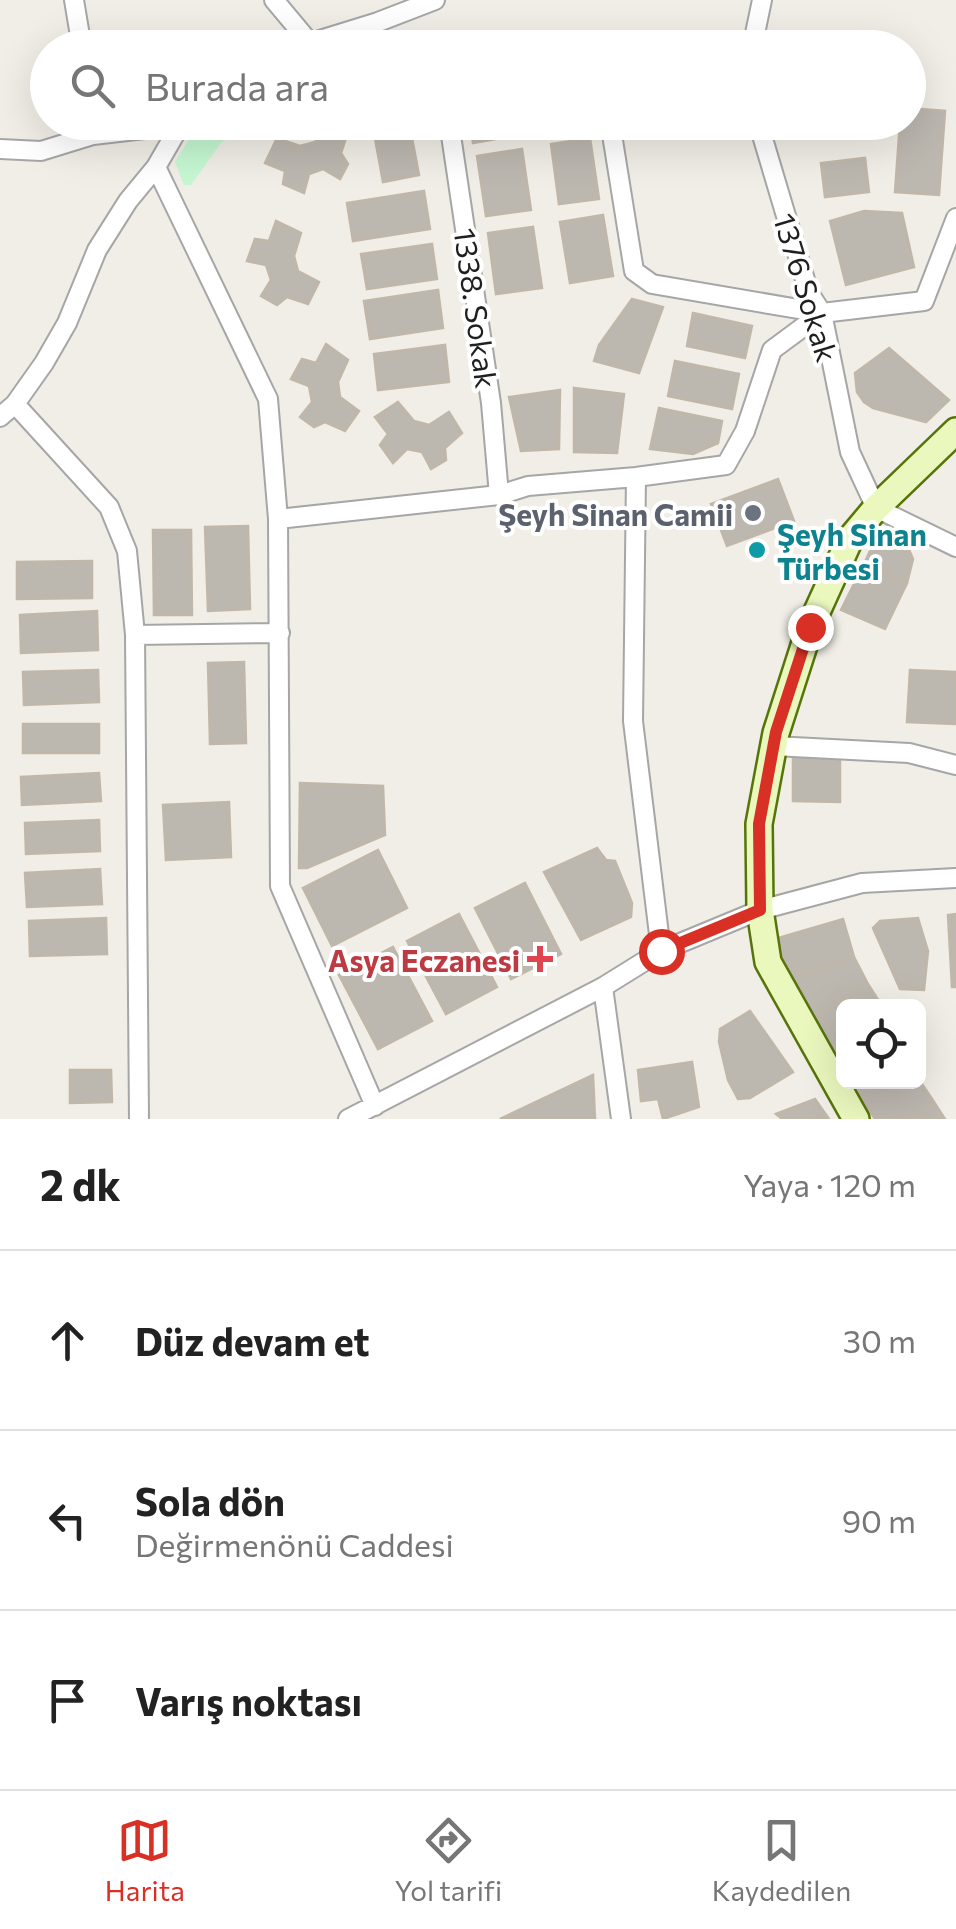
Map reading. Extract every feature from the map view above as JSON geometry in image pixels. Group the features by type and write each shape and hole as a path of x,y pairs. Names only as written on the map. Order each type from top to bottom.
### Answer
{"street":[{"path":"74,0 79,30"},
{"path":"274,0 295,30"},
{"path":"353,30 435,0"},
{"path":"756,30 762,0"},
{"path":"0,149 41,151 66,140"},
{"path":"139,1119 135,635 127,551 109,507 7,410 44,363 67,323 97,250 172,140"},
{"name":"1338. Sokak","path":"452,140 491,403 498,495"},
{"path":"613,140 634,271 652,284 822,314 924,301 956,218"},
{"name":"1376 Sokak","path":"763,140 809,293 822,314 850,452 876,508"},
{"path":"156,167 268,399 278,519 280,886 375,1106"},
{"path":"278,519 726,465 745,431 772,350 822,314"},
{"path":"856,1119 768,962 760,910 759,824 774,746 810,627 850,539 876,508 956,431"},
{"path":"636,476 633,721 661,951"},
{"path":"876,508 956,547"},
{"path":"135,635 280,633"},
{"path":"774,746 909,753 956,765"},
{"path":"348,1119 603,987 661,951 760,910 862,884 956,878"},
{"path":"603,987 621,1119"}],"green space":[{"path":"188,140 226,140 191,185 184,185 175,162"}],"building":[{"path":"926,109 945,111 939,195 895,192 899,140 926,140"},
{"path":"276,140 300,146 345,140 341,153 348,164 340,179 323,169 309,174 304,193 283,184 285,171 265,163"},
{"path":"375,140 412,140 419,175 383,182"},
{"path":"590,140 599,199 559,204 551,144"},
{"path":"522,149 531,210 486,216 477,156"},
{"path":"865,158 869,192 825,197 821,163"},
{"path":"424,191 430,229 353,241 347,203"},
{"path":"864,211 902,213 914,267 846,285 830,221"},
{"path":"603,215 613,276 570,283 560,222"},
{"path":"276,221 301,233 294,256 298,271 319,282 308,304 287,297 277,305 261,296 271,280 266,265 247,261 255,239 269,241"},
{"path":"533,227 542,288 496,294 488,233"},
{"path":"432,244 437,279 367,289 361,254"},
{"path":"438,290 443,328 370,339 364,301"},
{"path":"632,299 663,307 639,373 594,361 599,345"},
{"path":"693,313 752,326 745,358 687,346"},
{"path":"326,344 348,360 338,382 340,397 359,411 345,431 325,422 314,427 300,417 312,402 309,386 291,379 302,359 316,363"},
{"path":"445,345 449,382 378,390 374,354"},
{"path":"889,348 949,400 926,422 873,408 857,392 855,373"},
{"path":"675,361 739,374 732,409 668,396"},
{"path":"574,388 624,394 617,453 574,452"},
{"path":"560,390 559,449 521,451 509,397"},
{"path":"398,402 414,421 429,425 449,412 462,433 445,448 446,460 431,469 422,452 407,449 393,463 380,445 388,434 375,417"},
{"path":"659,408 722,421 718,443 693,454 650,449"},
{"name":"Şeyh Sinan Camii","path":"778,479 794,521 727,546 711,504"},
{"path":"248,526 250,609 208,611 205,527"},
{"path":"880,529 904,538 913,559 907,583 864,564"},
{"path":"153,530 191,530 192,615 154,615"},
{"path":"92,561 92,598 17,599 17,562"},
{"path":"864,564 907,583 885,629 841,610"},
{"path":"97,611 98,650 21,653 20,615"},
{"path":"244,662 246,743 210,744 208,663"},
{"path":"98,670 99,702 24,705 23,672"},
{"path":"910,670 956,672 956,724 907,722"},
{"path":"23,724 99,724 99,753 23,753"},
{"path":"793,754 840,754 840,802 793,801"},
{"path":"99,773 101,801 22,805 21,777"},
{"path":"300,783 383,786 385,835 299,868"},
{"path":"229,802 231,857 166,860 163,805"},
{"path":"99,820 100,851 26,854 25,823"},
{"path":"597,848 606,860 615,861 632,903 631,917 581,940 544,872"},
{"path":"378,850 407,908 332,946 303,888"},
{"path":"100,869 102,904 27,907 25,873"},
{"path":"525,883 561,954 511,979 475,908"},
{"path":"459,914 497,987 446,1014 407,941"},
{"path":"956,914 956,987 952,987 948,915"},
{"path":"106,918 107,954 30,956 29,921"},
{"path":"918,918 928,951 924,990 900,989 873,928 880,921"},
{"path":"843,919 854,957 789,976 778,938"},
{"path":"393,947 432,1021 378,1049 339,975"},
{"path":"854,957 868,984 844,999 836,999 836,1004 812,1019 789,976"},
{"path":"868,984 878,999 844,999"},
{"path":"836,1004 836,1058 812,1019"},
{"path":"750,1011 793,1072 750,1098 738,1099 728,1080 719,1042 720,1029"},
{"path":"692,1062 699,1107 663,1119 658,1099 641,1101 638,1070"},
{"path":"70,1070 111,1070 112,1102 70,1103"},
{"path":"593,1075 595,1119 500,1119"},
{"path":"856,1089 925,1089 934,1102 909,1119 875,1119"},
{"path":"815,1099 829,1119 782,1119 776,1114"},
{"path":"934,1102 945,1119 909,1119"}],"place":[{"name":"Şeyh Sinan Camii","path":"753,513"},
{"name":"Şeyh Sinan Türbesi","path":"757,550"},
{"name":"Asya Eczanesi","path":"540,959"}],"route":[{"path":"661,951 760,910 759,824 776,732 810,627"}]}
